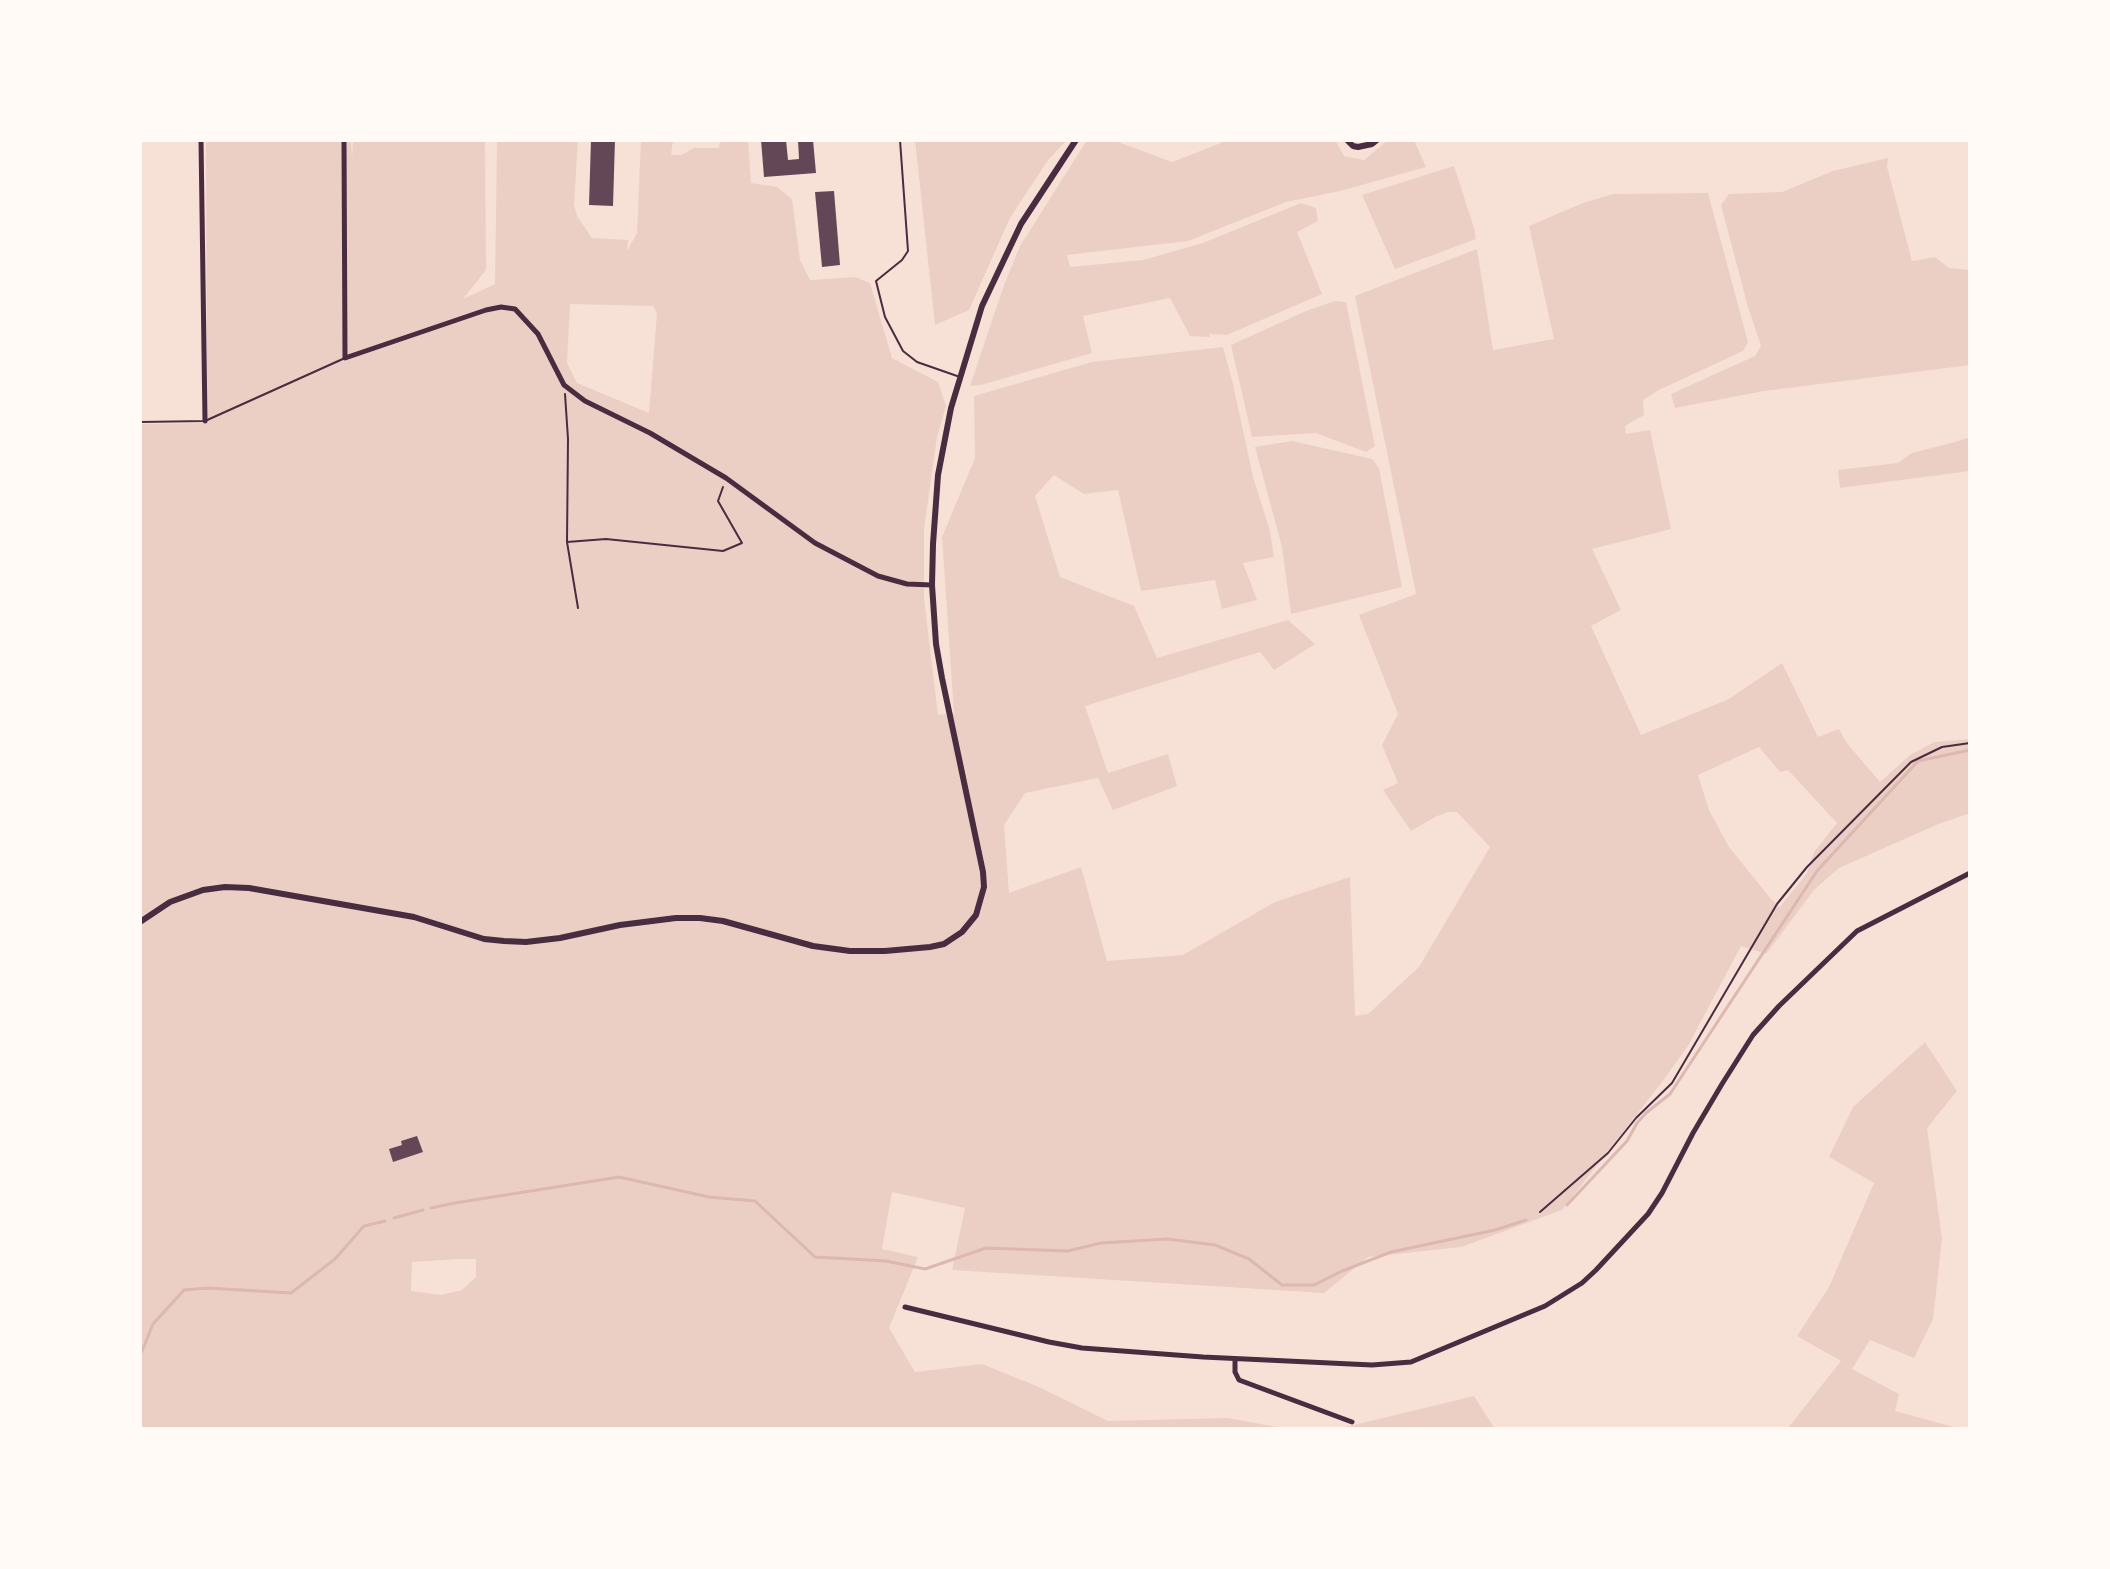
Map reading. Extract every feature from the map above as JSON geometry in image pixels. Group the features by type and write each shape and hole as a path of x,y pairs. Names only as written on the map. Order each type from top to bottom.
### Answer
{"main road":[{"path":"140,922 170,902 203,890 237,887 414,917 484,939 504,941 560,938 620,925 676,918 723,921 831,950 885,951 944,944 956,937 972,921 984,887 936,644 932,585 935,503 943,445 982,306 1011,244 1076,140"},
{"path":"1347,140 1358,147 1377,140"}],"street":[{"path":"201,140 205,421"},
{"path":"344,140 345,358 501,307 515,309 538,334 564,385 585,401 650,433 726,478 815,543 878,576 907,584 932,585"},
{"path":"905,1307 1082,1348 1372,1365 1411,1362 1545,1306 1582,1283 1648,1214 1722,1084 1753,1035 1779,1006 1857,931 1970,873"},
{"path":"1235,1359 1235,1372 1239,1380 1352,1422"}],"lane":[{"path":"900,140 908,251 902,260 876,281 885,317 903,351 917,362 960,377"},
{"path":"140,422 205,421 345,358"}],"path":[{"path":"564,385 568,439 567,542 578,608"},
{"path":"567,542 606,539 723,551 742,543 718,501 726,478"},
{"path":"1540,1212 1608,1153 1636,1118 1672,1083 1777,904 1807,867 1911,762 1942,747 1970,743"}],"shaded area":[{"path":"206,140 351,140 352,158 353,140 485,140 486,270 463,299 495,284 497,140 578,140 574,205 577,216 592,238 628,240 627,251 637,233 641,140 673,140 671,155 681,155 694,148 719,148 720,140 748,140 751,183 777,187 792,199 800,260 810,280 855,277 870,283 892,358 938,382 946,406 937,437 924,529 924,598 938,715 954,713 942,537 975,458 974,396 1092,362 1223,347 1274,557 1243,563 1257,600 1222,609 1215,580 1141,591 1118,490 1084,494 1054,475 1035,496 1060,577 1134,606 1157,658 1288,620 1315,644 1274,670 1260,652 1085,706 1108,773 1168,754 1177,786 1113,810 1098,778 1025,793 1004,825 1009,893 1081,867 1107,961 1183,955 1275,902 1350,877 1355,1016 1368,1014 1419,967 1490,847 1457,812 1435,817 1411,831 1383,790 1398,783 1382,745 1398,714 1359,615 1416,594 1355,296 1477,249 1493,350 1554,339 1529,226 1613,194 1708,193 1748,342 1743,351 1643,400 1644,415 1625,426 1626,434 1650,430 1671,529 1592,549 1621,610 1591,626 1641,735 1729,699 1782,663 1818,737 1839,729 1846,742 1880,782 1910,755 1934,742 1970,739 1970,813 1839,868 1814,890 1766,954 1741,946 1688,1046 1562,1210 1461,1247 1368,1257 1324,1293 952,1270 965,1208 892,1192 882,1249 918,1257 889,1328 915,1372 982,1364 1039,1387 1108,1421 1228,1418 1287,1429 140,1429 140,424 207,423","holes":["570,304 653,306 657,313 649,413 577,383 567,363","1759,747 1780,772 1788,770 1837,823 1814,852 1807,873 1780,907 1729,847 1709,810 1698,775","476,1259 476,1277 462,1290 441,1295 411,1291 412,1262"]},
{"path":"915,140 1067,140 1048,160 1010,218 969,310 935,325"},
{"path":"1087,140 1113,140 1172,162 1221,143 1220,140 1335,140 1344,156 1364,160 1388,140 1414,140 1426,167 1340,191 1286,202 1188,241 1067,255 1070,267 1143,260 1203,243 1301,203 1316,208 1318,221 1297,232 1322,294 1227,335 1209,332 1210,337 1190,336 1170,298 1083,316 1092,353 970,386 1020,246"},
{"path":"1888,158 1887,167 1912,261 1935,257 1949,268 1970,270 1970,365 1764,391 1675,408 1671,394 1755,356 1761,346 1721,205 1729,194 1782,192 1833,171"},
{"path":"1454,166 1476,239 1395,269 1362,195"},
{"path":"1335,301 1346,302 1375,446 1366,452 1316,433 1252,437 1231,345"},
{"path":"1970,437 1970,471 1840,488 1838,470 1898,463 1912,453"},
{"path":"1292,441 1372,459 1379,468 1402,587 1291,614 1282,547 1255,447"},
{"path":"1925,1042 1957,1091 1927,1128 1942,1239 1933,1319 1914,1358 1870,1340 1852,1369 1899,1394 1895,1411 1961,1429 1787,1429 1841,1361 1797,1336 1829,1287 1874,1183 1829,1157 1853,1107"},
{"path":"1474,1396 1495,1429 1337,1429"}],"building":[{"path":"591,140 615,140 613,206 589,205"},
{"path":"761,140 786,140 788,160 799,159 798,140 813,140 816,173 764,177"},
{"path":"834,191 840,265 822,267 815,192"},
{"path":"417,1136 423,1152 393,1162 389,1149"}],"waterway":[{"path":"1567,1205 1627,1141 1646,1113 1670,1094 1817,871 1918,761 1970,750"},
{"path":"431,1208 619,1177 709,1197 755,1201 815,1257 886,1261 925,1269 986,1248 1068,1251 1101,1243 1168,1239 1215,1245 1249,1259 1282,1285 1314,1285 1391,1252 1495,1230 1526,1220"},
{"path":"394,1218 423,1210"},
{"path":"140,1356 153,1324 184,1290 208,1288 291,1293 335,1259 364,1226 385,1221"}]}
